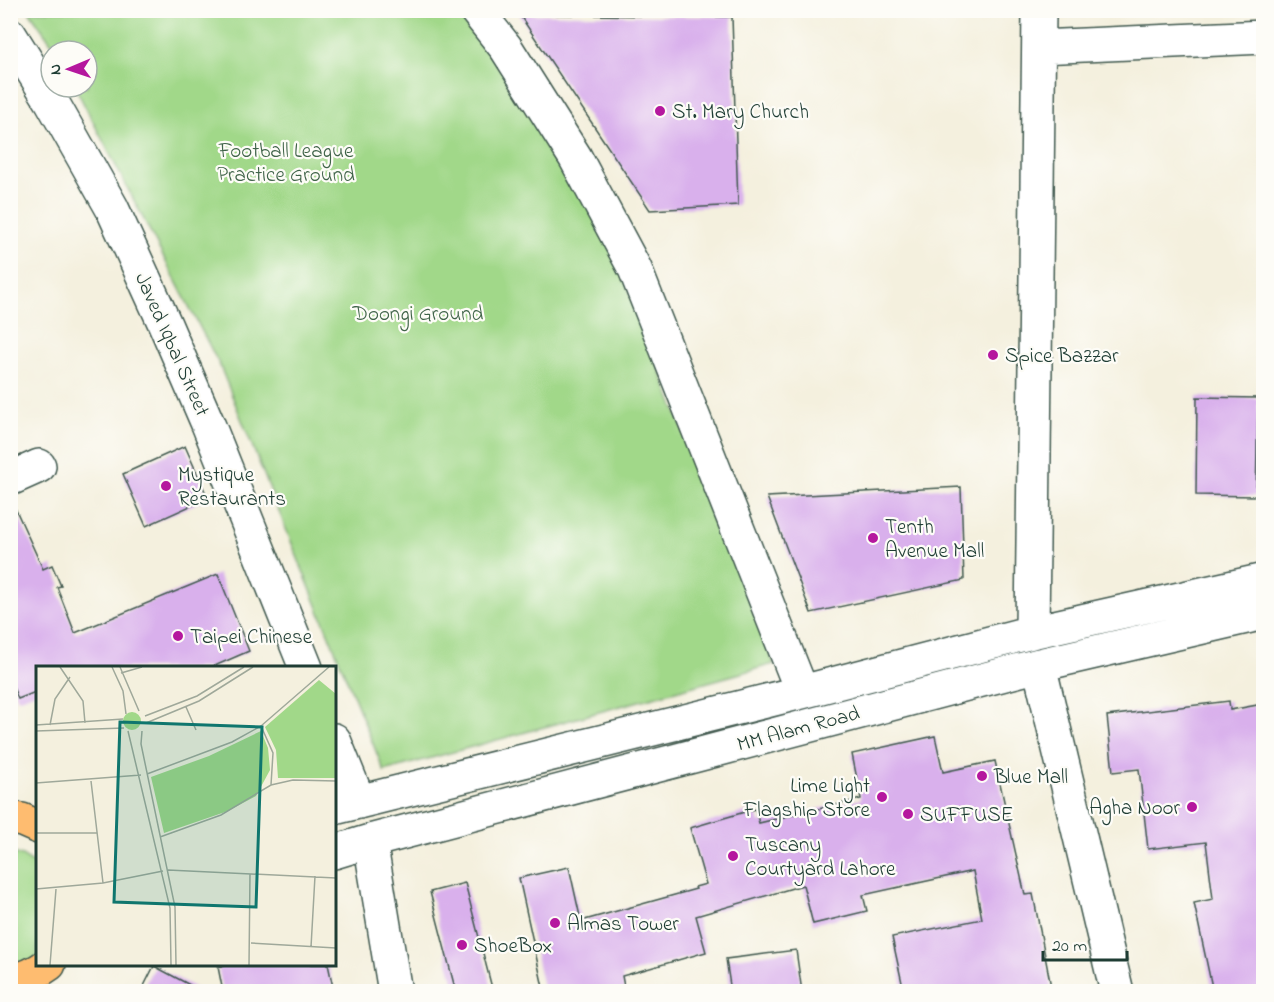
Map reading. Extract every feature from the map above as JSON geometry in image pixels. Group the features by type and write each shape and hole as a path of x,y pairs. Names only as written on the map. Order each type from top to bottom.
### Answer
{"main road":[{"path":"10,818 36,826"}],"street":[{"path":"476,10 506,48 575,157 635,269 802,692"},
{"path":"1032,633 1040,10"},
{"name":"Javed Iqbal Street","path":"10,35 52,102 112,208 208,424 305,666"},
{"path":"1039,46 1263,37"},
{"name":"MM Alam Road","path":"347,805 1032,633 1263,580"},
{"name":"MM Alam Road","path":"336,851 1039,665 1263,613"},
{"path":"1039,665 1117,992"},
{"path":"336,750 347,805"},
{"path":"370,841 395,992"}],"green space":[{"name":"Doongi Ground","path":"466,10 602,221 774,664 384,771 220,366 81,99 99,99 99,39 49,39 29,11"},
{"path":"10,852 22,856 36,865 36,965 10,981"}],"building":[{"name":"St. Mary Church","path":"519,14 732,17 738,205 650,210"},
{"path":"1197,397 1258,398 1256,496 1196,495"},
{"path":"185,446 208,498 146,526 123,474"},
{"name":"Tenth Avenue Mall","path":"961,487 964,580 811,613 767,497"},
{"path":"10,497 43,569 52,565 61,586 57,587 75,633 218,574 249,651 215,666 36,666 36,692 18,699 10,680"},
{"path":"1229,701 1230,710 1263,704 1263,992 1213,992 1194,903 1213,899 1206,842 1148,849 1139,769 1113,772 1107,716"},
{"path":"935,736 943,772 995,761 1025,895 1033,894 1052,992 904,992 892,937 982,919 973,871 863,895 867,911 813,924 803,885 696,916 706,952 622,976 625,992 544,992 519,878 569,867 581,921 696,889 695,887 706,884 690,828 755,809 759,823 861,799 852,754"},
{"name":"ShoeBox","path":"465,883 493,992 456,992 430,892"},
{"path":"796,950 802,992 731,992 726,959"},
{"path":"154,966 203,992 141,992"},
{"path":"328,966 334,992 223,992 218,967"}],"place":[{"name":"St. Mary Church","path":"660,111"},
{"name":"Spice Bazzar","path":"993,355"},
{"name":"Mystique Restaurants","path":"166,486"},
{"name":"Tenth Avenue Mall","path":"873,538"},
{"name":"Taipei Chinese","path":"178,636"},
{"name":"Blue Mall","path":"982,776"},
{"name":"Lime Light Flagship Store","path":"882,797"},
{"name":"Agha Noor","path":"1192,807"},
{"name":"SUFFUSE","path":"908,814"},
{"name":"Tuscany Courtyard Lahore","path":"733,856"},
{"name":"Almas Tower","path":"555,923"},
{"name":"ShoeBox","path":"462,945"}],"park label":[{"name":"Football League Practice Ground","path":"286,162"}]}
